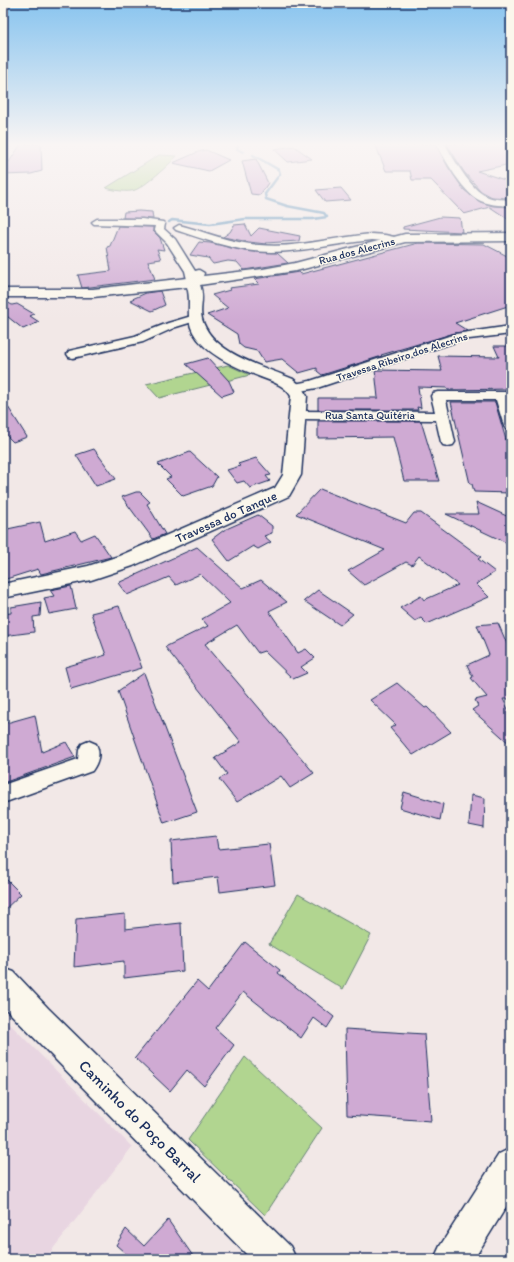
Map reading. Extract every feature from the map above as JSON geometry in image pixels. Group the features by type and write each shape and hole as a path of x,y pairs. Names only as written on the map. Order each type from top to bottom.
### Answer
{"street":[{"path":"97,222 164,223 159,230 171,242 194,275 196,297 195,318 204,336 220,351 246,366 287,382 294,388"},
{"path":"179,228 224,241 261,248 290,247 368,237 391,238 395,240"},
{"name":"Rua dos Alecrins","path":"161,286 194,275 228,277 287,269 395,240 414,238 511,237"},
{"name":"Rua dos Alecrins","path":"196,297 205,288 228,277"},
{"path":"3,293 93,293 161,286 182,289 196,297"},
{"path":"73,354 139,339 172,325 195,318"},
{"name":"Travessa Ribeiro dos Alecrins","path":"294,388 312,386 471,334 511,330"},
{"name":"Travessa do Tanque","path":"3,591 91,573 126,561 282,492 292,475 300,396 294,388"},
{"path":"448,442 441,416 438,396 506,396 511,426"},
{"name":"Rua Santa Quitéria","path":"298,415 441,416"},
{"path":"3,794 85,766 88,760 89,750"},
{"name":"Caminho do Poço Barral","path":"3,983 37,1019 277,1259"},
{"path":"453,1259 511,1166"}],"shaded area":[{"path":"3,1017 132,1147 45,1259 3,1259"}],"green space":[{"path":"228,365 250,375 159,398 146,384"},
{"path":"298,894 371,935 343,989 269,944"},
{"path":"245,1057 322,1128 265,1215 188,1140"}],"building":[{"path":"453,203 483,203 493,206 511,207 511,221 490,207 464,214"},
{"path":"124,212 152,212 153,219 123,218"},
{"path":"440,217 460,218 462,232 403,229 403,227"},
{"path":"245,224 251,236 259,228 300,236 299,241 265,243 266,244 223,237 230,232 234,225"},
{"path":"118,226 153,227 153,231 160,238 164,250 157,249 161,259 148,261 155,279 82,288 78,275 111,271 107,247 110,246"},
{"path":"199,242 246,251 277,253 288,263 244,270 237,262 228,261 213,264 208,258 190,255"},
{"path":"418,243 484,244 511,258 511,305 455,323 468,331 455,333 381,355 382,356 322,375 317,371 317,368 299,373 282,359 264,362 257,351 244,348 239,344 237,334 207,315 228,308 212,295 230,290 229,288 259,284 254,279 299,272 301,274"},
{"path":"160,291 165,305 152,311 130,300 146,293"},
{"path":"3,300 12,305 17,304 34,314 30,316 39,322 23,329 3,313"},
{"path":"494,346 511,346 511,389 448,390 447,388 418,387 421,408 417,407 418,410 318,410 318,398 378,398 375,370 442,371 438,356 499,357"},
{"path":"208,358 229,381 234,392 222,396 186,364"},
{"path":"3,399 27,437 13,442 3,432"},
{"path":"451,402 495,402 511,457 511,493 474,492 472,484 470,484"},
{"path":"318,421 421,421 439,481 404,481 393,437 318,438"},
{"path":"94,449 116,479 96,486 76,455"},
{"path":"190,452 217,477 212,486 183,496 166,479 171,477 158,464"},
{"path":"256,458 271,475 266,476 270,481 250,488 244,481 237,483 227,470 240,466 238,464"},
{"path":"320,489 406,523 414,513 421,513 481,557 478,559 495,572 476,584 489,597 427,624 421,618 415,621 400,608 421,596 424,600 458,585 419,556 412,565 406,562 364,585 348,571 385,550 296,514"},
{"path":"140,492 150,502 147,504 165,534 153,539 122,497"},
{"path":"476,502 511,518 511,545 446,514 479,514"},
{"path":"258,515 272,526 272,533 264,536 271,542 258,549 253,546 229,561 212,539 224,530"},
{"path":"40,522 45,541 75,531 81,540 95,534 111,557 41,574 38,569 3,580 3,530"},
{"path":"197,547 243,588 261,580 287,602 269,611 298,653 306,649 315,658 301,667 307,673 293,679 264,651 258,653 237,625 205,644 314,773 290,788 281,776 237,802 219,779 227,774 215,758 241,742 165,647 208,626 202,619 230,603 200,574 176,585 169,577 127,595 118,583"},
{"path":"71,586 76,609 49,614 44,598 54,596 50,590"},
{"path":"318,590 353,614 340,625 304,601"},
{"path":"41,602 40,616 33,617 34,632 3,636 3,614 11,613 11,607"},
{"path":"119,606 142,668 71,689 65,667 106,655 91,613"},
{"path":"498,623 511,653 511,699 503,699 511,715 511,745 472,710 478,706 475,700 487,697 471,678 473,677 467,665 489,655 477,625"},
{"path":"144,673 197,812 164,823 118,691"},
{"path":"397,683 425,708 427,707 451,732 413,755 390,728 396,725 370,700"},
{"path":"35,715 42,752 66,742 75,757 3,783 3,724"},
{"path":"404,792 443,804 440,820 400,808"},
{"path":"471,795 485,798 484,828 469,825"},
{"path":"216,836 218,849 269,844 275,885 220,892 218,877 173,882 171,841"},
{"path":"3,876 21,894 3,911"},
{"path":"125,914 125,929 181,923 183,971 124,978 124,961 74,967 76,919"},
{"path":"245,942 280,970 278,973 334,1017 327,1028 314,1018 301,1038 243,992 215,1028 234,1045 204,1086 187,1070 170,1091 135,1058 197,981 208,991"},
{"path":"345,1029 424,1034 431,1121 347,1115"},
{"path":"168,1220 195,1259 132,1259 116,1245 126,1229 144,1246"}],"waterway":[{"path":"169,222 172,220 210,224 245,219 313,219 327,217 324,213 278,203"}]}
